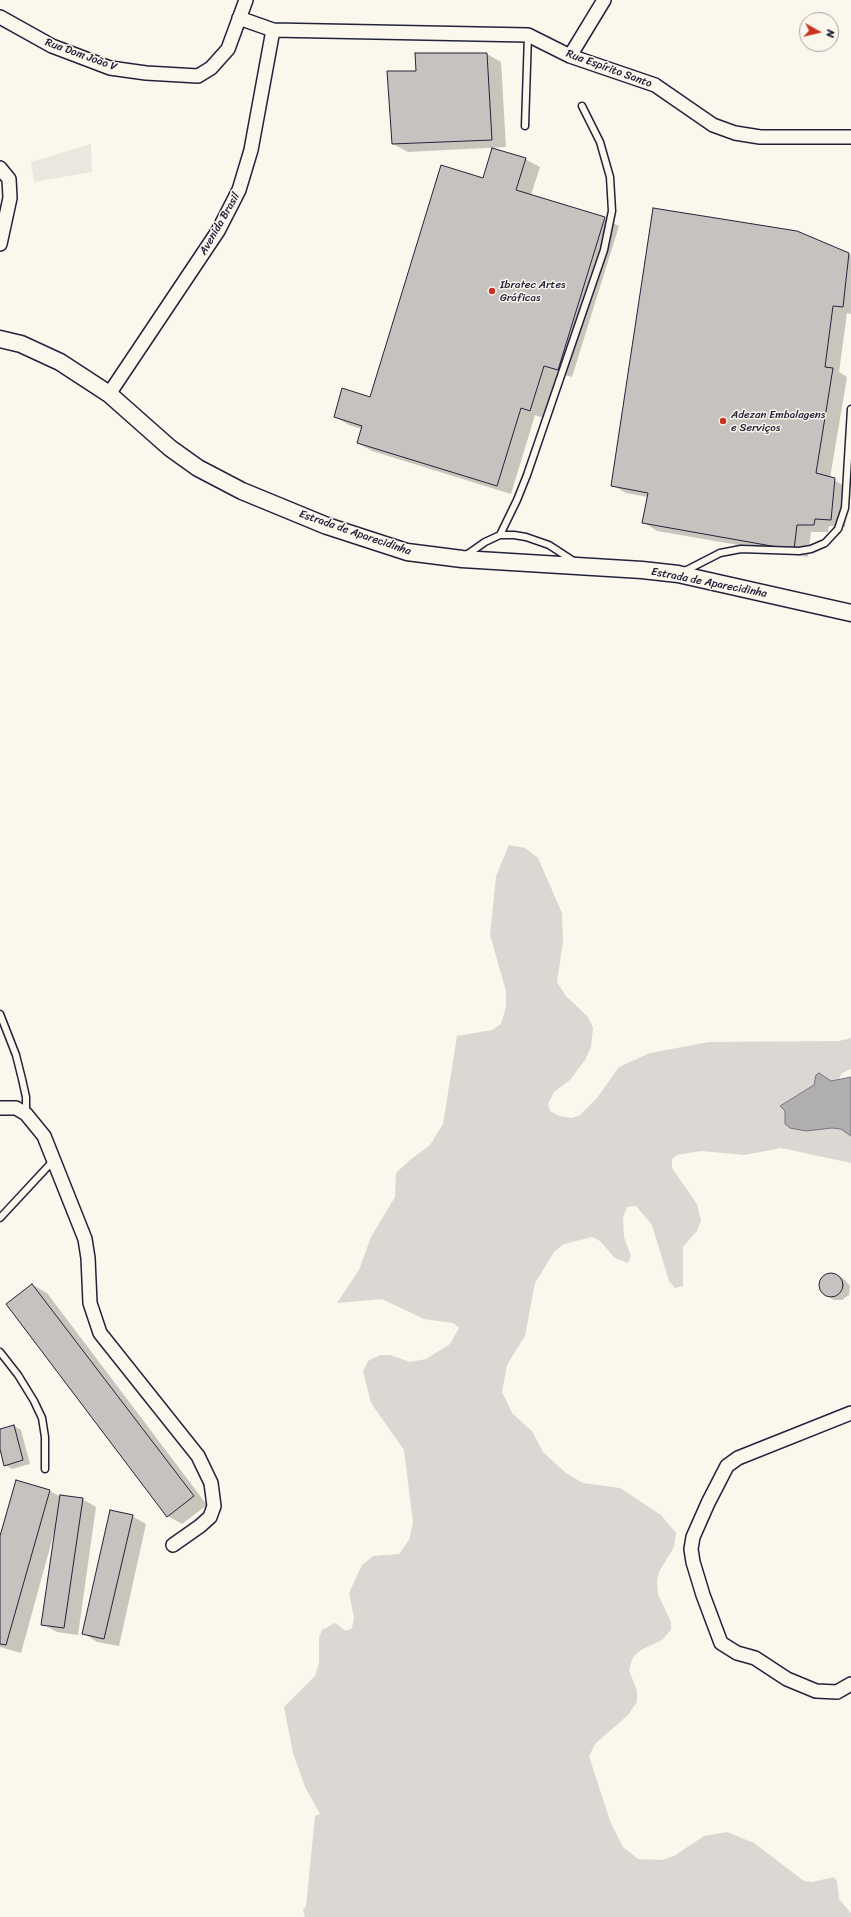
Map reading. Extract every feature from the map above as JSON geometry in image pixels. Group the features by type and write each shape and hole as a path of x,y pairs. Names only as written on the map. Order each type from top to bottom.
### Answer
{"street":[{"path":"239,18 246,0"},
{"path":"570,56 604,0"},
{"name":"Rua Dom João V","path":"0,18 52,46 110,68 146,73 198,76 211,68 228,49 239,18"},
{"name":"Rua Espírito Santo","path":"239,18 273,30 528,35 570,56 655,85 713,125 735,133 760,137 851,137"},
{"name":"Avenida Brasil","path":"109,394 218,231 239,190 251,150 273,30"},
{"path":"0,168 9,179 10,198 0,244"},
{"name":"Estrada de Aparecidinha","path":"0,339 21,344 60,362 109,394 170,448 198,468 242,491 327,526 407,552 462,558 642,570 678,574 851,613"},
{"path":"0,1108 16,1108 26,1114 44,1136 85,1239 88,1258 90,1303 100,1333 198,1456 211,1483 214,1506 210,1517 173,1545"},
{"path":"851,1413 738,1458 727,1466 693,1537 691,1549 693,1562 703,1595 721,1643 738,1653 755,1658 787,1679 816,1691 837,1692 851,1684"}],"lane":[{"path":"525,126 528,35"},
{"path":"500,535 527,476 604,250 612,211 610,177 600,142 582,106"},
{"path":"678,574 720,553 741,549 799,551 811,549 825,543 838,529 846,508 851,409"},
{"path":"462,558 485,542 500,535 526,537 549,545 582,566"},
{"path":"0,1014 16,1055 26,1097 26,1114"},
{"path":"0,1218 53,1161"},
{"path":"0,1352 18,1375 34,1401 42,1418 45,1437 45,1469"}],"shaded area":[{"path":"91,144 92,172 34,182 31,162"},
{"path":"509,845 525,848 538,858 562,913 563,942 557,982 566,996 588,1017 593,1028 591,1047 585,1060 570,1080 554,1092 548,1104 550,1111 559,1116 572,1118 580,1115 597,1098 619,1067 650,1053 709,1042 839,1041 851,1038 851,1069 842,1073 829,1099 851,1130 851,1163 781,1148 745,1155 701,1151 677,1155 672,1159 672,1168 697,1204 701,1221 697,1231 683,1247 683,1286 675,1288 669,1281 652,1225 636,1206 627,1207 623,1217 624,1237 631,1256 628,1263 615,1258 600,1241 592,1237 564,1244 554,1252 535,1283 525,1336 507,1365 502,1392 512,1413 532,1431 543,1452 566,1473 583,1483 620,1488 661,1515 676,1533 674,1547 659,1572 657,1582 658,1594 671,1622 671,1630 662,1640 641,1650 633,1657 629,1670 637,1691 637,1702 628,1715 595,1744 589,1756 610,1821 623,1847 638,1859 662,1860 674,1856 704,1836 727,1832 754,1843 804,1881 812,1882 834,1877 837,1881 839,1899 851,1913 851,1917 305,1917 303,1910 306,1906 315,1816 320,1814 305,1787 293,1753 284,1707 315,1676 319,1663 319,1638 322,1630 335,1623 346,1631 352,1628 354,1618 349,1593 362,1565 373,1556 399,1554 409,1540 413,1523 404,1450 371,1403 363,1371 368,1361 380,1355 390,1355 410,1362 426,1359 450,1344 459,1328 453,1323 424,1319 382,1299 337,1303 359,1270 371,1237 395,1197 396,1173 430,1145 443,1124 457,1036 492,1030 501,1024 506,1007 506,991 490,935 496,876"},
{"path":"819,1073 831,1081 851,1077 851,1136 841,1129 832,1128 806,1131 790,1128 785,1124 785,1111 780,1106 814,1085 816,1075"}],"building":[{"path":"415,53 487,53 492,140 392,144 387,71 416,71"},
{"name":"Ibratec Artes Gráficas","path":"492,148 526,158 516,190 605,217 558,370 544,366 530,411 521,408 497,486 357,443 362,426 334,417 342,388 370,397 441,165 483,178"},
{"name":"Adezan Embalagens e Serviços","path":"653,208 797,231 849,253 843,307 833,306 825,367 833,368 816,473 835,478 831,520 815,519 814,525 797,525 794,550 642,523 648,493 611,486"},
{"path":"831,1273 840,1276 843,1285 840,1294 831,1297 822,1294 819,1285 822,1276"},
{"path":"32,1284 194,1496 167,1517 6,1304"},
{"path":"14,1425 23,1460 4,1466 0,1449 0,1429"},
{"path":"16,1480 50,1490 6,1645 0,1644 0,1536"},
{"path":"60,1495 83,1498 64,1628 41,1625"},
{"path":"110,1510 133,1515 104,1639 82,1634"}],"place":[{"name":"Ibratec Artes Gráficas","path":"492,291"},
{"name":"Adezan Embalagens e Serviços","path":"723,421"}]}
